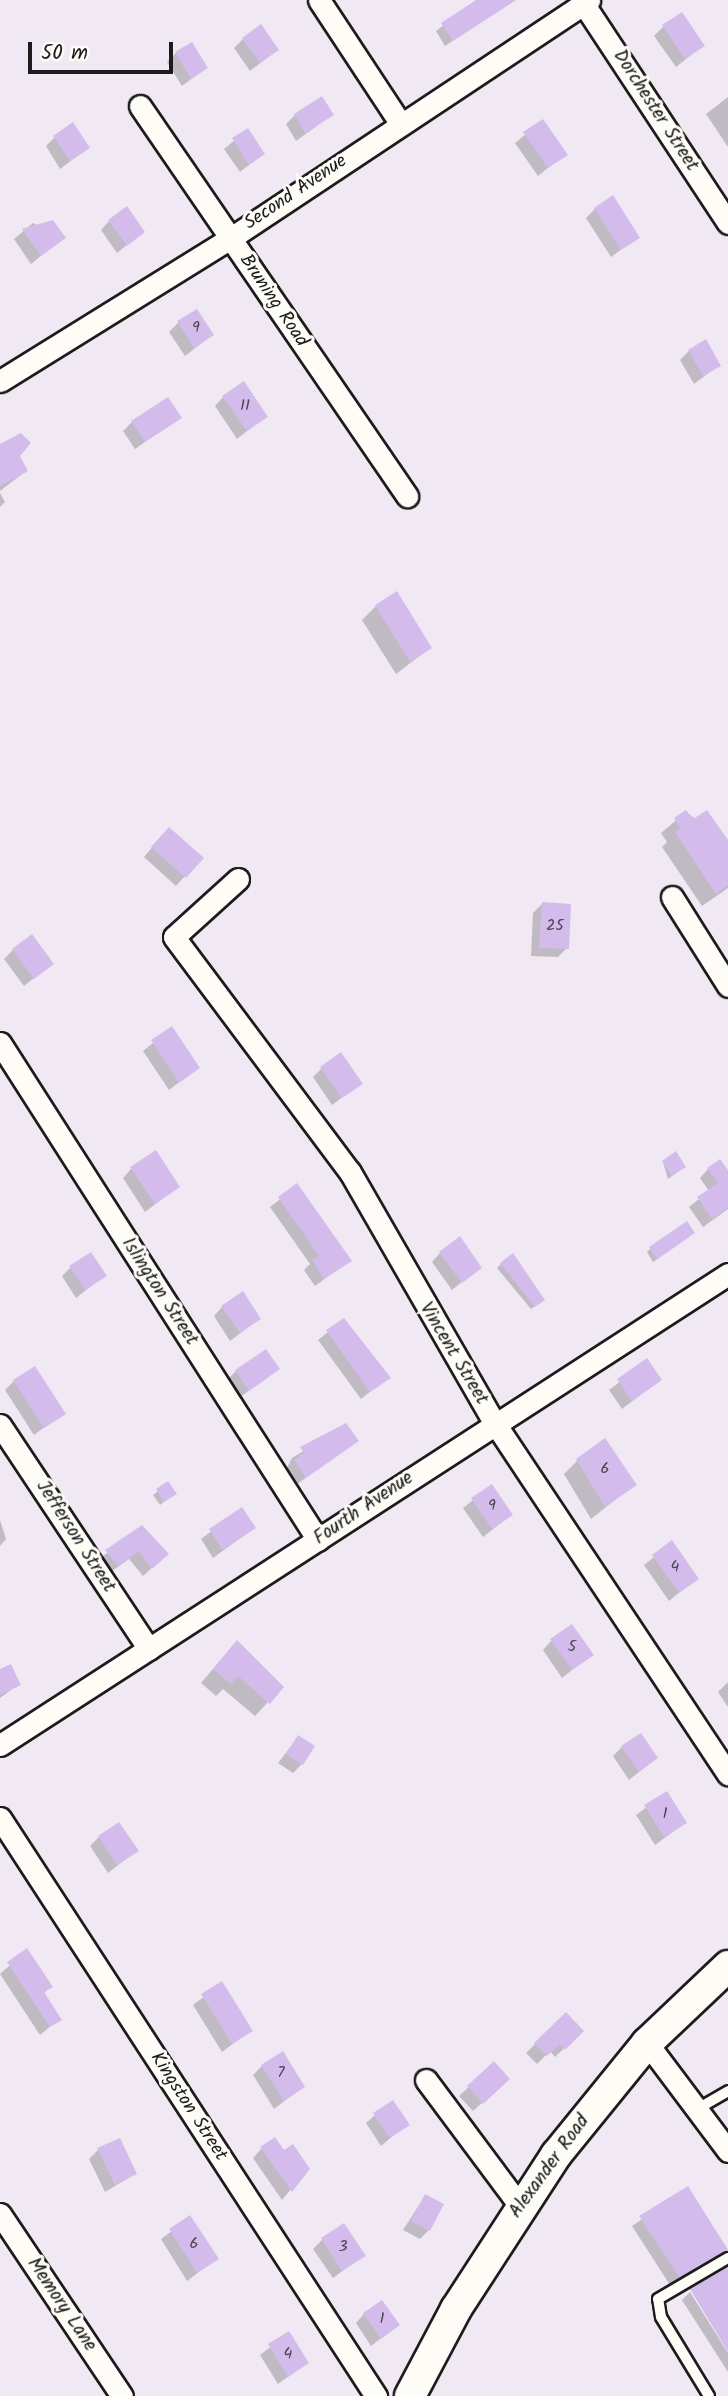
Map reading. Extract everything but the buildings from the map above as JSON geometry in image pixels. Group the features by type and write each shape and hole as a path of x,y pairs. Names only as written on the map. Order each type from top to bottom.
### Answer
{"street":[{"path":"319,0 400,122"},
{"name":"Second Avenue","path":"0,381 230,238 585,1"},
{"name":"Dorchester Street","path":"585,1 728,223"},
{"name":"Bruning Road","path":"140,106 407,496"},
{"name":"Vincent Street","path":"238,879 174,937 350,1172 494,1422 728,1774"},
{"path":"673,897 728,986"},
{"name":"Islington Street","path":"0,1043 318,1540"},
{"name":"Fourth Avenue","path":"0,1745 318,1540 494,1422 728,1274"},
{"name":"Jefferson Street","path":"0,1425 149,1649"},
{"name":"Kingston Street","path":"0,1818 376,2396"},
{"name":"Alexander Road","path":"410,2396 520,2206 647,2043 728,1966"},
{"path":"647,2043 699,2108 728,2151"},
{"path":"426,2080 520,2206"},
{"name":"Memory Lane","path":"0,2214 122,2396"}],"lane":[{"path":"699,2108 728,2091"},
{"path":"709,2396 661,2317 658,2299 728,2258"}]}
